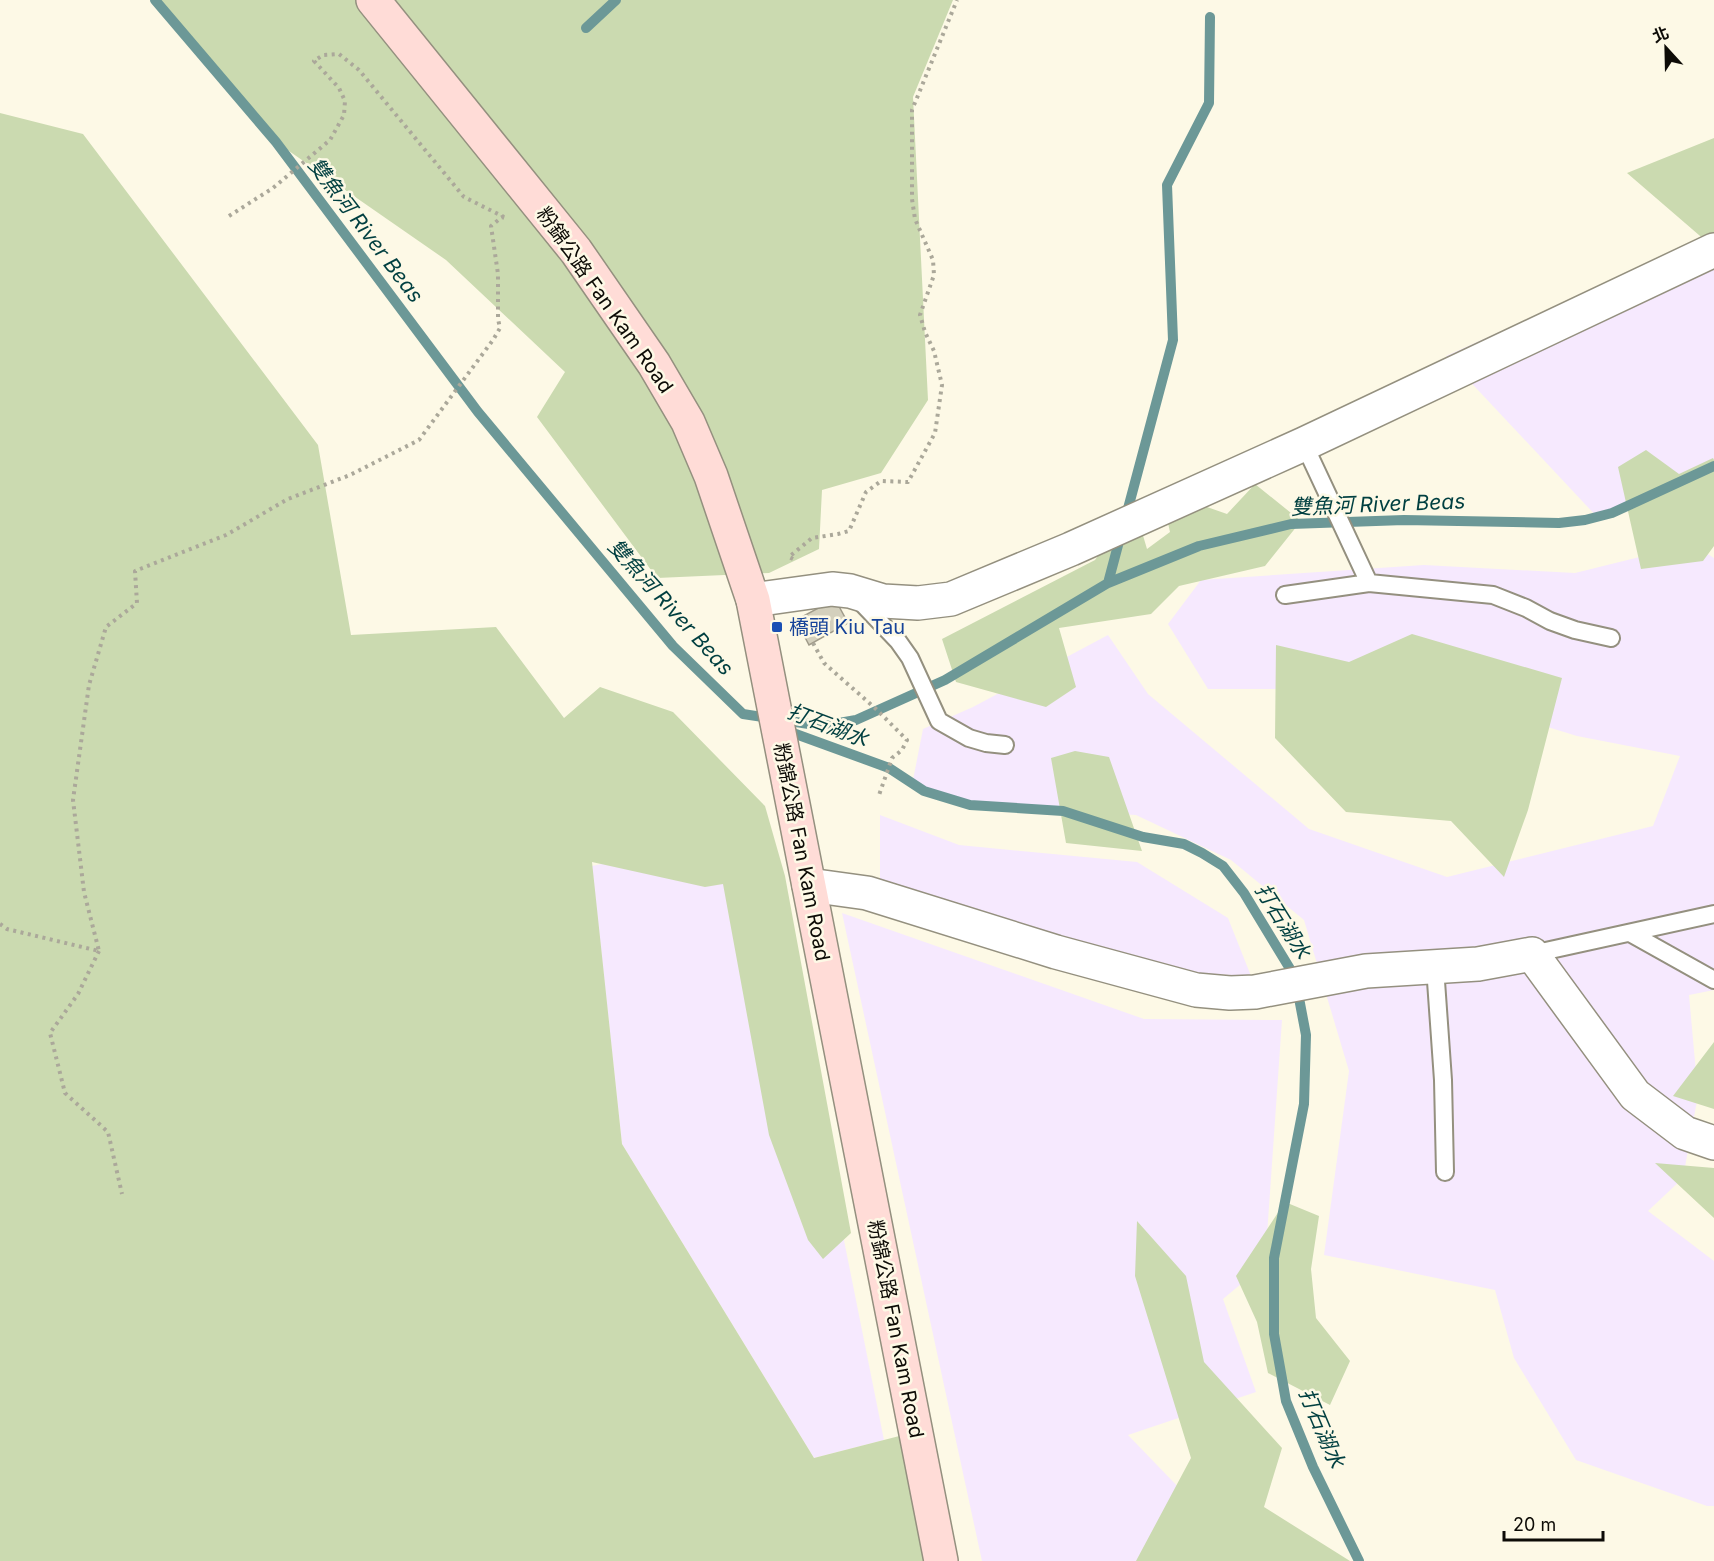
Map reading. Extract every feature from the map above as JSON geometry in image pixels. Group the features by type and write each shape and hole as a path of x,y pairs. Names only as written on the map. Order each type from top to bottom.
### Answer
{"main road":[{"name":"粉錦公路 Fan Kam Road","path":"373,0 576,251 654,364 688,423 711,476 753,600 941,1561"}],"street":[{"path":"753,600 832,589 850,591 883,601 918,603 951,599 1081,544 1304,444 1714,250"},
{"path":"808,885 867,893 1056,952 1196,990 1230,993 1255,992 1366,971 1478,964 1532,954 1635,1095 1685,1133 1714,1143"}],"lane":[{"path":"1304,444 1369,583"},
{"path":"1285,595 1369,583 1493,595 1526,608 1550,621 1575,630 1611,638"},
{"path":"850,591 898,641 910,658 939,721 969,738 1005,745"},
{"path":"1532,954 1714,914"},
{"path":"1630,933 1714,980"},
{"path":"1435,967 1443,1080 1445,1172"}],"path":[{"path":"799,562 789,557 812,538 849,531 866,492 881,481 908,482 935,433 942,385 934,351 920,315 934,275 933,260 915,219 912,199 912,110 957,0"},
{"path":"122,1194 108,1132 65,1093 50,1033 78,994 99,951 84,892 73,800 89,685 106,627 137,603 135,571 226,535 288,499 350,475 419,440 500,328 498,274 491,226 502,217 507,219 464,197 359,70 339,54 323,55 314,61 339,88 345,102 344,114 330,140 273,188 229,216"},
{"path":"813,643 824,663 907,740 902,750 892,758 878,798"},
{"path":"0,924 7,929 99,951"}],"shaded area":[{"path":"1714,235 1714,473 1599,519 1446,356"},
{"path":"1692,544 1714,558 1714,990 1689,995 1698,1095 1683,1178 1648,1211 1714,1261 1714,1506 1707,1506 1576,1460 1514,1358 1495,1290 1324,1255 1349,1071 1304,920 1231,860 1136,815 974,806 912,785 923,729 973,707 1108,635 1148,694 1309,829 1447,877 1653,826 1680,756 1577,736 1423,689 1208,689 1168,624 1201,580 1424,565 1575,573"},
{"path":"880,815 959,845 1137,862 1228,918 1251,976 1175,972 880,882"},
{"path":"762,831 884,1440 814,1458 622,1144 592,866"},
{"path":"842,913 1144,1019 1282,1020 1265,1264 1223,1299 1256,1392 1128,1435 1184,1493 1187,1561 982,1561"}],"green space":[{"path":"155,0 953,0 913,97 928,400 881,473 822,490 819,549 769,573 657,578 537,417 565,372 446,260 276,142"},
{"path":"0,113 83,134 318,445 351,635 496,627 564,718 600,687 673,712 765,806 785,876 851,1233 823,1259 808,1240 769,1135 723,884 705,887 592,862 622,1144 814,1458 911,1433 937,1561 0,1561"},
{"path":"1714,138 1714,248 1627,173"},
{"path":"1646,450 1679,474 1713,458 1714,546 1703,561 1641,569 1618,467"},
{"path":"1255,484 1301,521 1265,566 1179,586 1151,614 1059,628 1076,687 1046,707 956,682 942,639 1095,560 1134,505 1147,549 1170,532 1162,496 1227,514"},
{"path":"1412,634 1562,678 1528,810 1504,877 1451,821 1346,812 1275,738 1276,645 1349,662"},
{"path":"1075,751 1109,757 1142,851 1066,843 1051,758"},
{"path":"1714,1042 1714,1109 1673,1096"},
{"path":"1655,1163 1714,1168 1714,1218"},
{"path":"1285,1202 1319,1216 1311,1269 1316,1318 1350,1361 1330,1405 1268,1373 1257,1322 1236,1276"},
{"path":"1137,1221 1186,1276 1204,1362 1282,1448 1264,1507 1350,1561 1136,1561 1191,1458 1135,1276"}],"building":[{"path":"835,599 848,623 809,645 796,620"}],"waterway":[{"name":"雙魚河 River Beas","path":"155,0 276,142 478,412 673,646 743,714 822,726 856,720 945,680 1108,583 1199,546 1291,524 1404,520 1559,523 1585,520 1612,513 1714,466"},
{"path":"586,28 616,0"},
{"path":"1126,516 1173,340 1167,185 1209,103 1210,17"},
{"path":"1108,583 1121,534"},
{"name":"打石湖水","path":"782,729 889,768 924,791 970,805 1063,811 1143,837 1184,844 1223,866 1244,893 1295,977 1306,1035 1304,1104 1274,1258 1274,1334 1286,1401 1313,1467 1359,1561"}],"place":[{"name":"橋頭 Kiu Tau","path":"777,627"}]}
